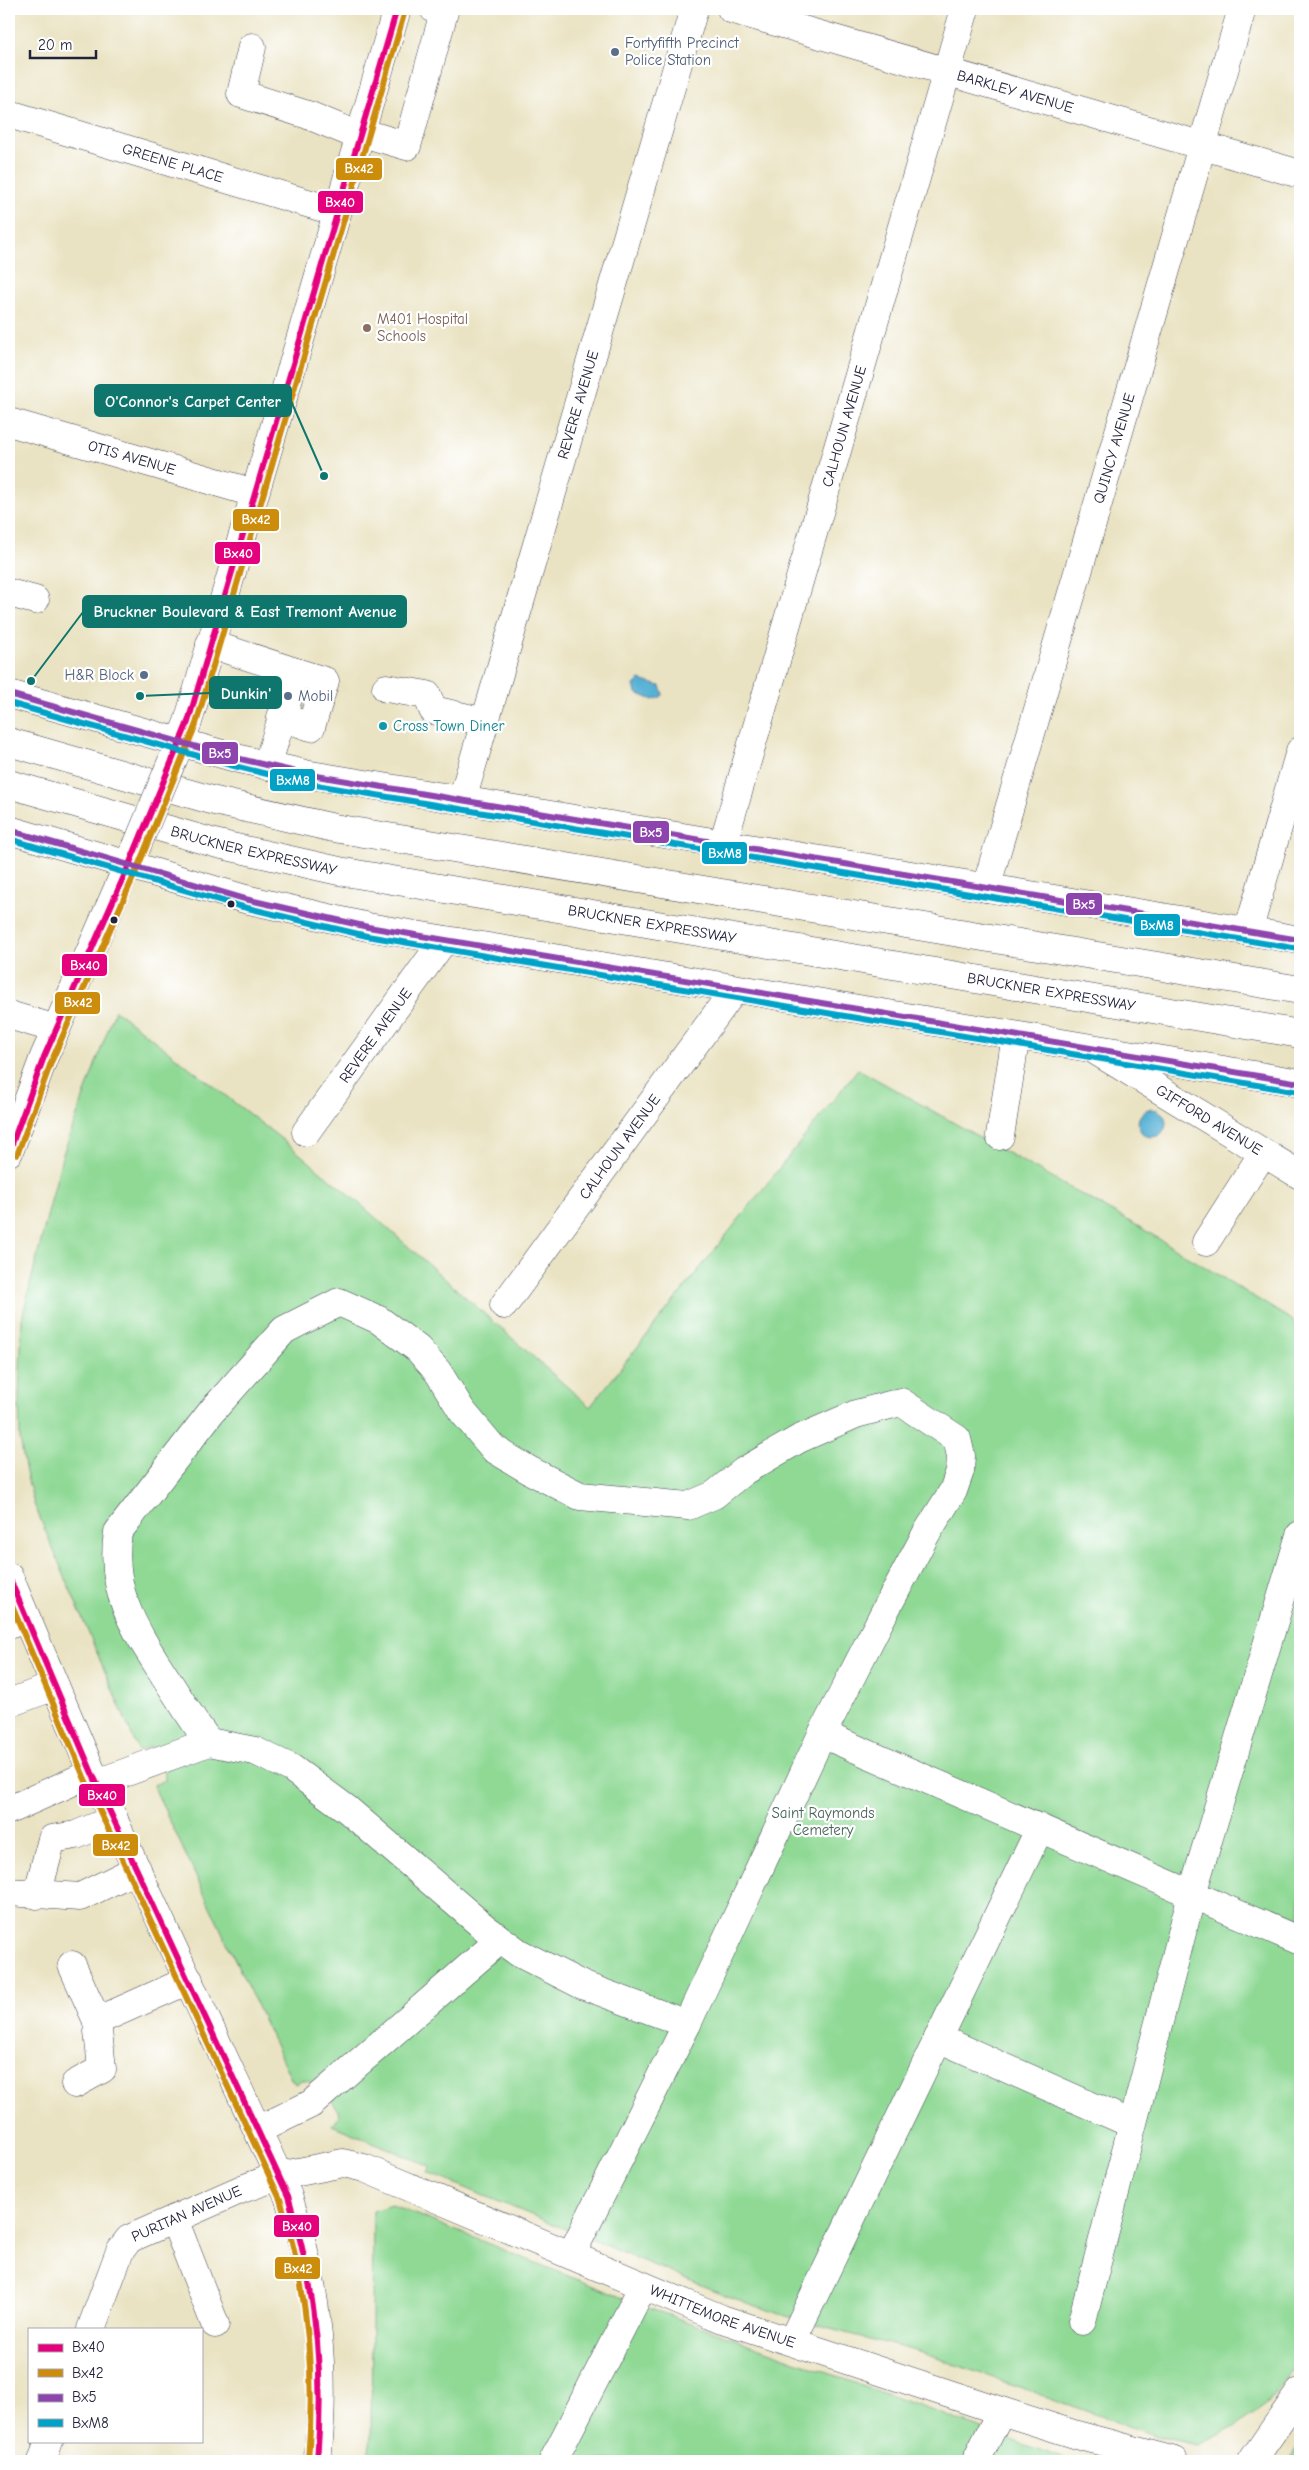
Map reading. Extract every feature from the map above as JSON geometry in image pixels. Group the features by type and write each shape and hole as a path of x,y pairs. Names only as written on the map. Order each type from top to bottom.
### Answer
{"main road":[{"path":"252,47 241,94 360,134 407,146 444,12 434,9"},
{"name":"REVERE AVENUE","path":"462,800 694,9"},
{"name":"BARKLEY AVENUE","path":"731,9 1300,174"},
{"name":"CALHOUN AVENUE","path":"723,844 965,9"},
{"name":"QUINCY AVENUE","path":"986,888 1242,9"},
{"path":"11,1137 176,752 210,644 360,134 391,11"},
{"name":"GREENE PLACE","path":"9,114 337,212"},
{"name":"OTIS AVENUE","path":"9,422 254,493"},
{"path":"9,593 35,600"},
{"path":"210,644 325,681 311,727 281,717 267,766"},
{"path":"386,688 427,695 433,710 485,722"},
{"path":"9,694 176,752 1300,940"},
{"path":"9,742 222,803 334,828 1300,990"},
{"path":"1248,932 1292,813 1300,751"},
{"name":"BRUCKNER EXPRESSWAY","path":"9,784 218,844 339,871 1300,1034"},
{"path":"9,830 132,856 245,899 368,927 1300,1083"},
{"name":"REVERE AVENUE","path":"306,1132 444,940"},
{"name":"CALHOUN AVENUE","path":"504,1305 735,989"},
{"path":"9,1015 56,1029"},
{"path":"1000,1136 1016,1036"},
{"name":"GIFFORD AVENUE","path":"1093,1049 1300,1175"},
{"path":"1206,1242 1263,1153"},
{"path":"209,1742 133,1627 119,1586 114,1556 118,1532 212,1411 284,1330 339,1302 378,1320 418,1349 438,1372 462,1411 494,1449 529,1470 580,1496 688,1506 714,1495 744,1471 799,1439 856,1414 901,1402 957,1439 962,1456 960,1471 953,1491 926,1534 822,1734 687,2024 571,2255"},
{"path":"1082,2321 1192,1894 1300,1535"},
{"path":"9,1577 17,1621 54,1686 279,2176 294,2216 304,2252 316,2327 321,2400 317,2461"},
{"path":"9,1703 54,1686"},
{"path":"822,1734 1300,1941"},
{"path":"9,1810 95,1778 209,1742 255,1751 291,1768 348,1810 500,1940 566,1978 610,1998 687,2024"},
{"path":"37,1895 52,1839 76,1835 114,1819"},
{"path":"792,2341 1040,1828"},
{"path":"9,1892 80,1897 138,1870"},
{"path":"258,2130 311,2104 500,1940"},
{"path":"72,1964 97,2021 102,2069 75,2084"},
{"path":"97,2021 189,1980"},
{"path":"938,2038 1132,2124"},
{"name":"WHITTEMORE AVENUE","path":"279,2176 335,2164 350,2164 717,2317 1001,2411 1078,2435 1175,2461"},
{"name":"PURITAN AVENUE","path":"91,2328 123,2246 134,2237 242,2189 279,2176"},
{"path":"174,2219 214,2324"},
{"path":"553,2461 643,2286"},
{"path":"1252,2461 1300,2392"},
{"path":"976,2461 1001,2411"},
{"path":"42,2461 49,2442"}],"green space":[{"name":"Saint Raymonds Cemetery","path":"115,1010 284,1141 359,1203 590,1407 858,1069 1141,1228 1300,1325 1300,2360 1267,2403 1235,2427 1198,2445 1156,2436 923,2353 801,2321 730,2297 427,2172 430,2166 332,2125 339,2116 338,2111 332,2100 323,2090 307,2080 301,2080 297,2084 292,2081 153,1785 165,1780 159,1756 151,1746 139,1752 34,1504 20,1439 19,1397 22,1319 62,1157"},
{"path":"392,2205 633,2302 1070,2461 367,2461 371,2438 373,2211"},
{"path":"1300,2443 1300,2461 1288,2461"}],"water":[{"path":"640,680 660,686 663,694 661,697 653,700 636,693 634,685"},
{"path":"1152,1109 1162,1113 1166,1123 1162,1133 1152,1137 1142,1133 1138,1123 1142,1113"}],"transit line":[{"name":"Bx40","path":"9,1152 44,1057 129,865 188,722 397,9"},
{"name":"Bx42","path":"17,1155 52,1060 137,869 196,724 405,11"},
{"name":"Bx5","path":"9,694 236,758 305,774 1300,940"},
{"name":"BxM8","path":"9,703 234,766 304,783 1299,949"},
{"name":"Bx5","path":"9,830 245,899 368,927 1300,1083"},
{"name":"BxM8","path":"9,839 243,907 367,936 1299,1092"},
{"name":"Bx40","path":"9,1577 92,1773 288,2196 305,2261 316,2327 320,2393 317,2461"},
{"name":"Bx42","path":"9,1599 84,1777 280,2199 297,2263 307,2328 311,2393 308,2460"}],"place":[{"name":"Fortyfifth Precinct Police Station","path":"615,52"},
{"name":"M401 Hospital Schools","path":"367,328"},
{"name":"O'Connor's Carpet Center","path":"324,476"},
{"name":"H&R Block","path":"144,675"},
{"name":"Bruckner Boulevard & East Tremont Avenue","path":"31,681"},
{"name":"Dunkin'","path":"140,696"},
{"name":"Mobil","path":"288,696"},
{"name":"Cross Town Diner","path":"383,726"}]}
